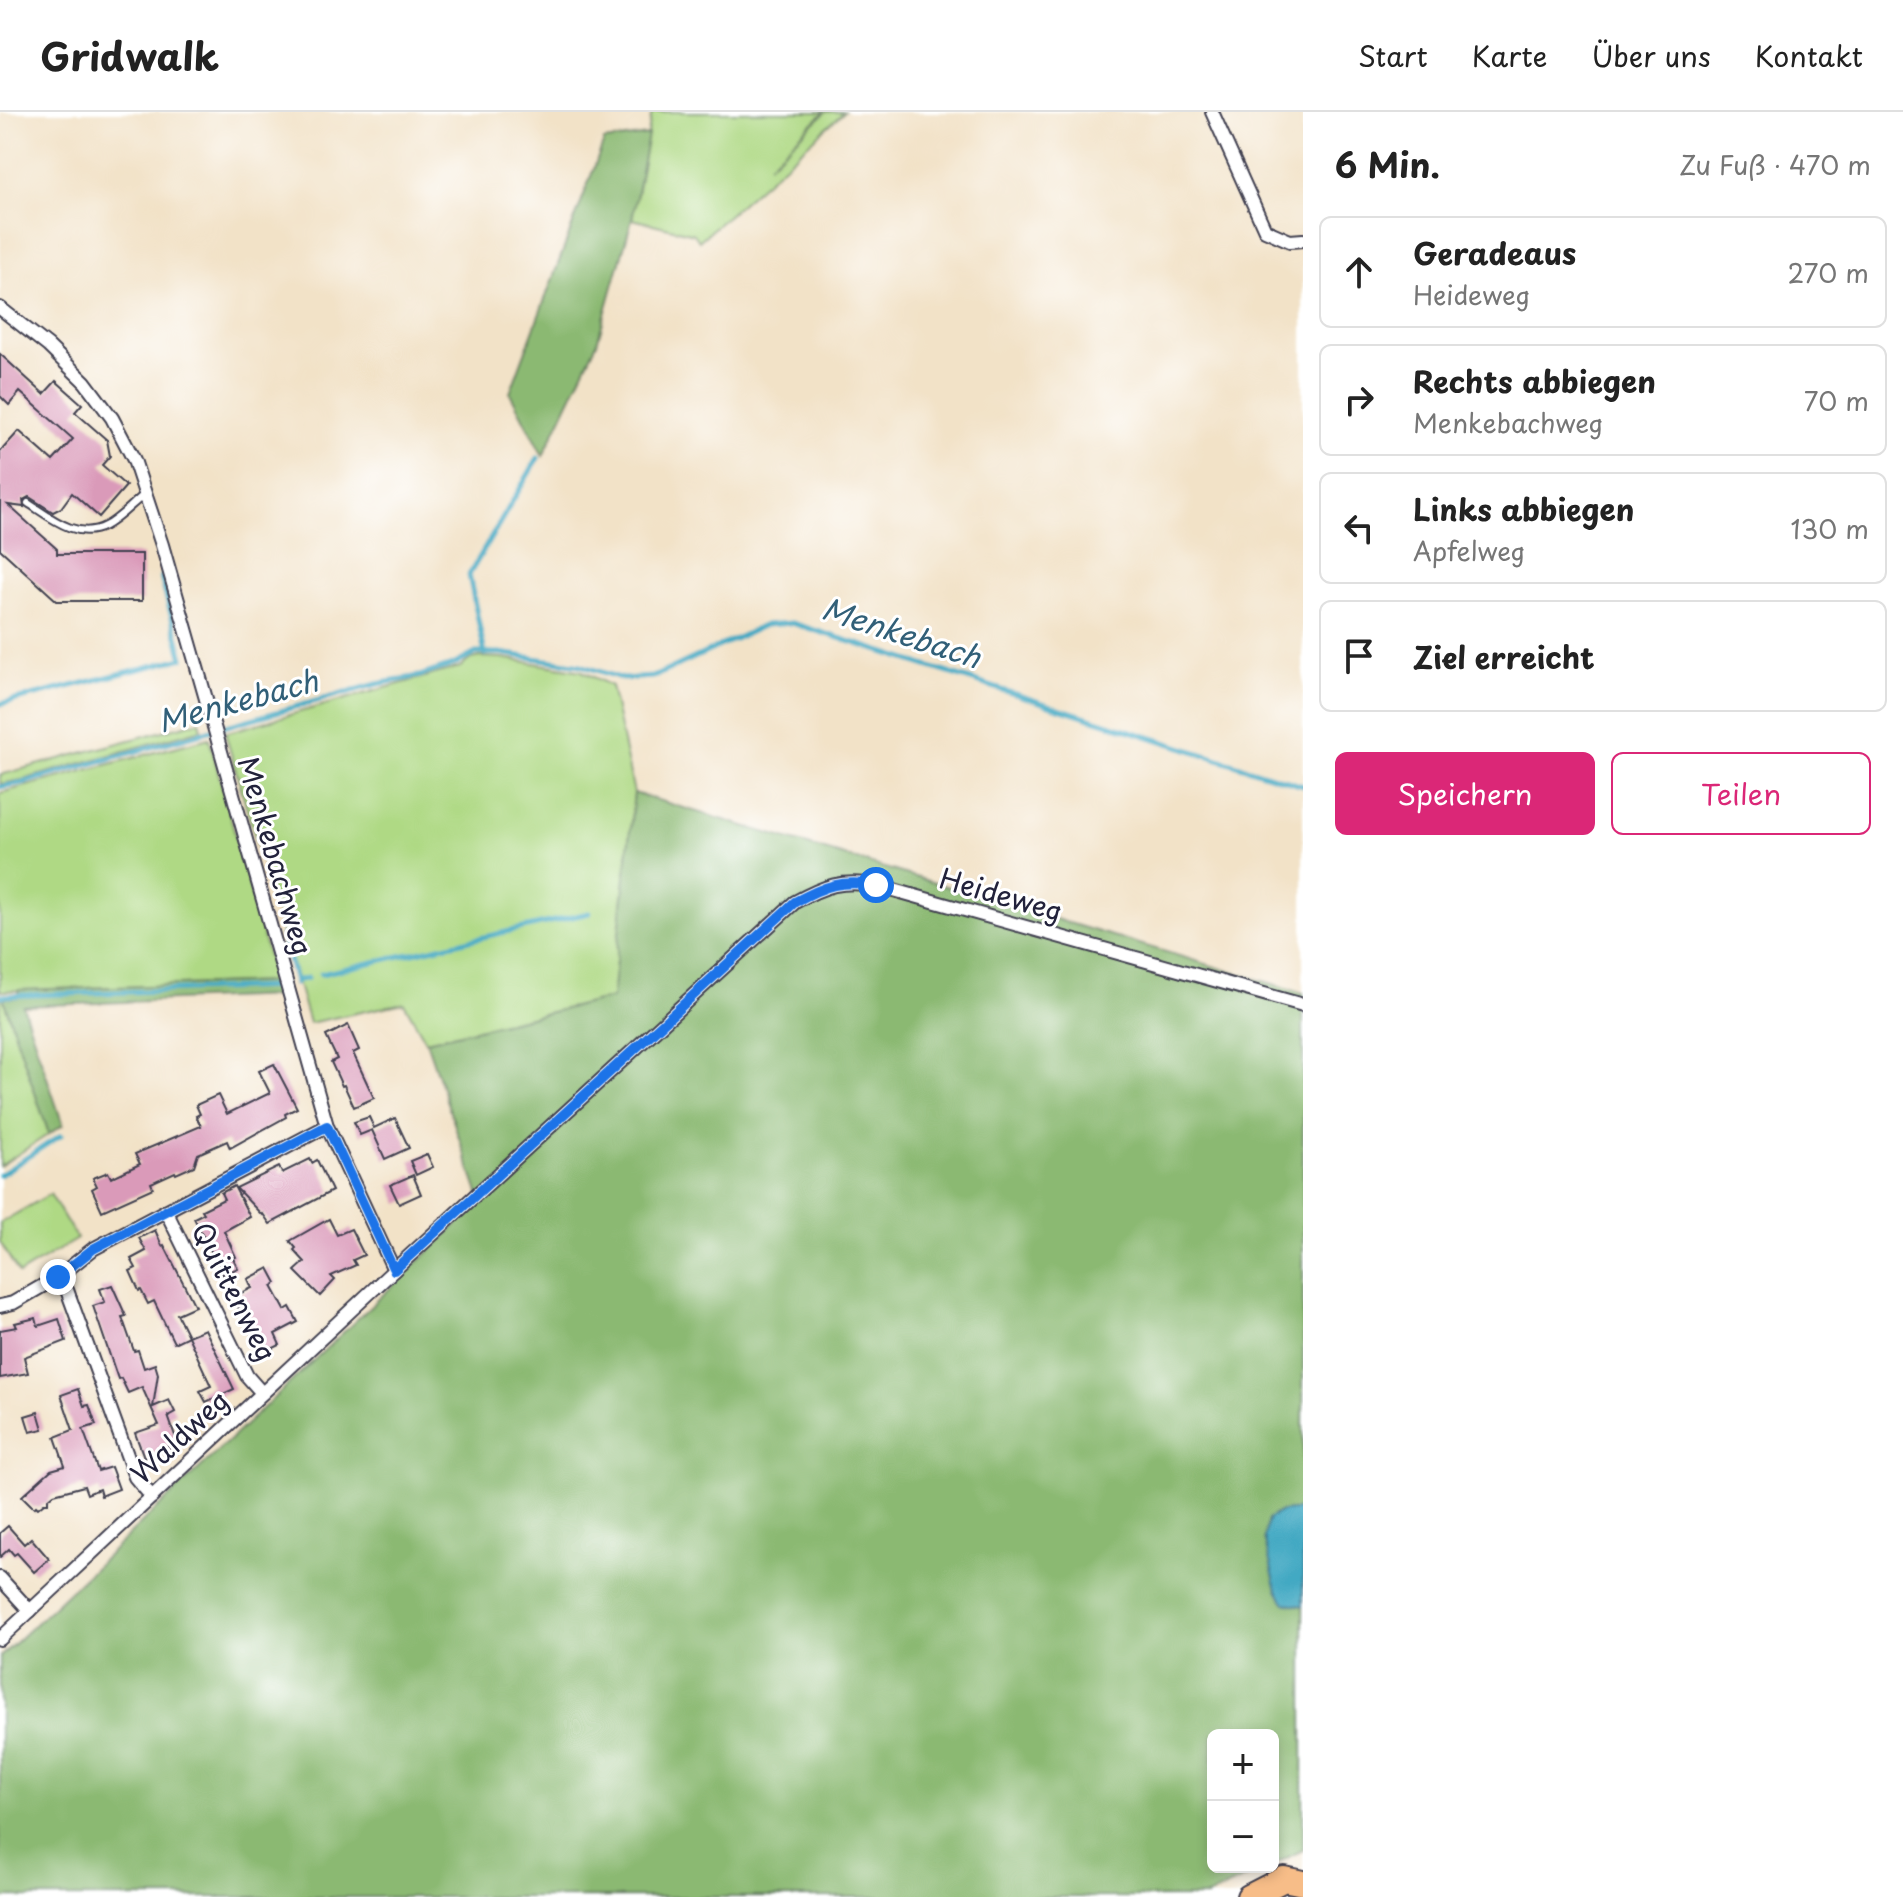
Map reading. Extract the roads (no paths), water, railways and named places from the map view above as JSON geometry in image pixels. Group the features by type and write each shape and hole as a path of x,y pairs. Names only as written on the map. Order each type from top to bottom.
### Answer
{"highway":[{"path":"1249,1897 1284,1879 1303,1883"},
{"path":"1290,1897 1303,1890"}],"street":[{"path":"1212,112 1265,230 1290,241 1303,240"},
{"name":"Menkebachweg","path":"0,308 48,346 85,382 112,418 134,460 211,716 327,1126 394,1270"},
{"name":"Heideweg","path":"394,1270 795,902 822,888 852,882 876,885 1303,1005"},
{"path":"0,1306 13,1303 58,1277 93,1249 327,1126"},
{"name":"Quittenweg","path":"166,1211 247,1376 262,1393"},
{"name":"Waldweg","path":"0,1639 394,1270"},
{"path":"58,1277 67,1290 135,1477 152,1497"},
{"path":"0,1578 30,1611"}],"lane":[{"path":"28,503 60,523 85,531 105,526 145,494"}],"water":[{"path":"1303,1509 1303,1606 1284,1602 1277,1590 1264,1538 1268,1519 1281,1511"}],"waterway":[{"name":"Menkebach","path":"485,654 469,575 538,458"},
{"path":"0,704 183,658 161,577"},
{"name":"Menkebach","path":"0,787 377,684 419,676 476,653 500,653 581,665 623,679 653,677 765,625 792,623 1303,786"},
{"path":"321,974 589,913"},
{"path":"282,935 295,981"},
{"path":"295,983 308,978"},
{"path":"0,996 278,987"},
{"path":"0,1175 61,1135"}]}
